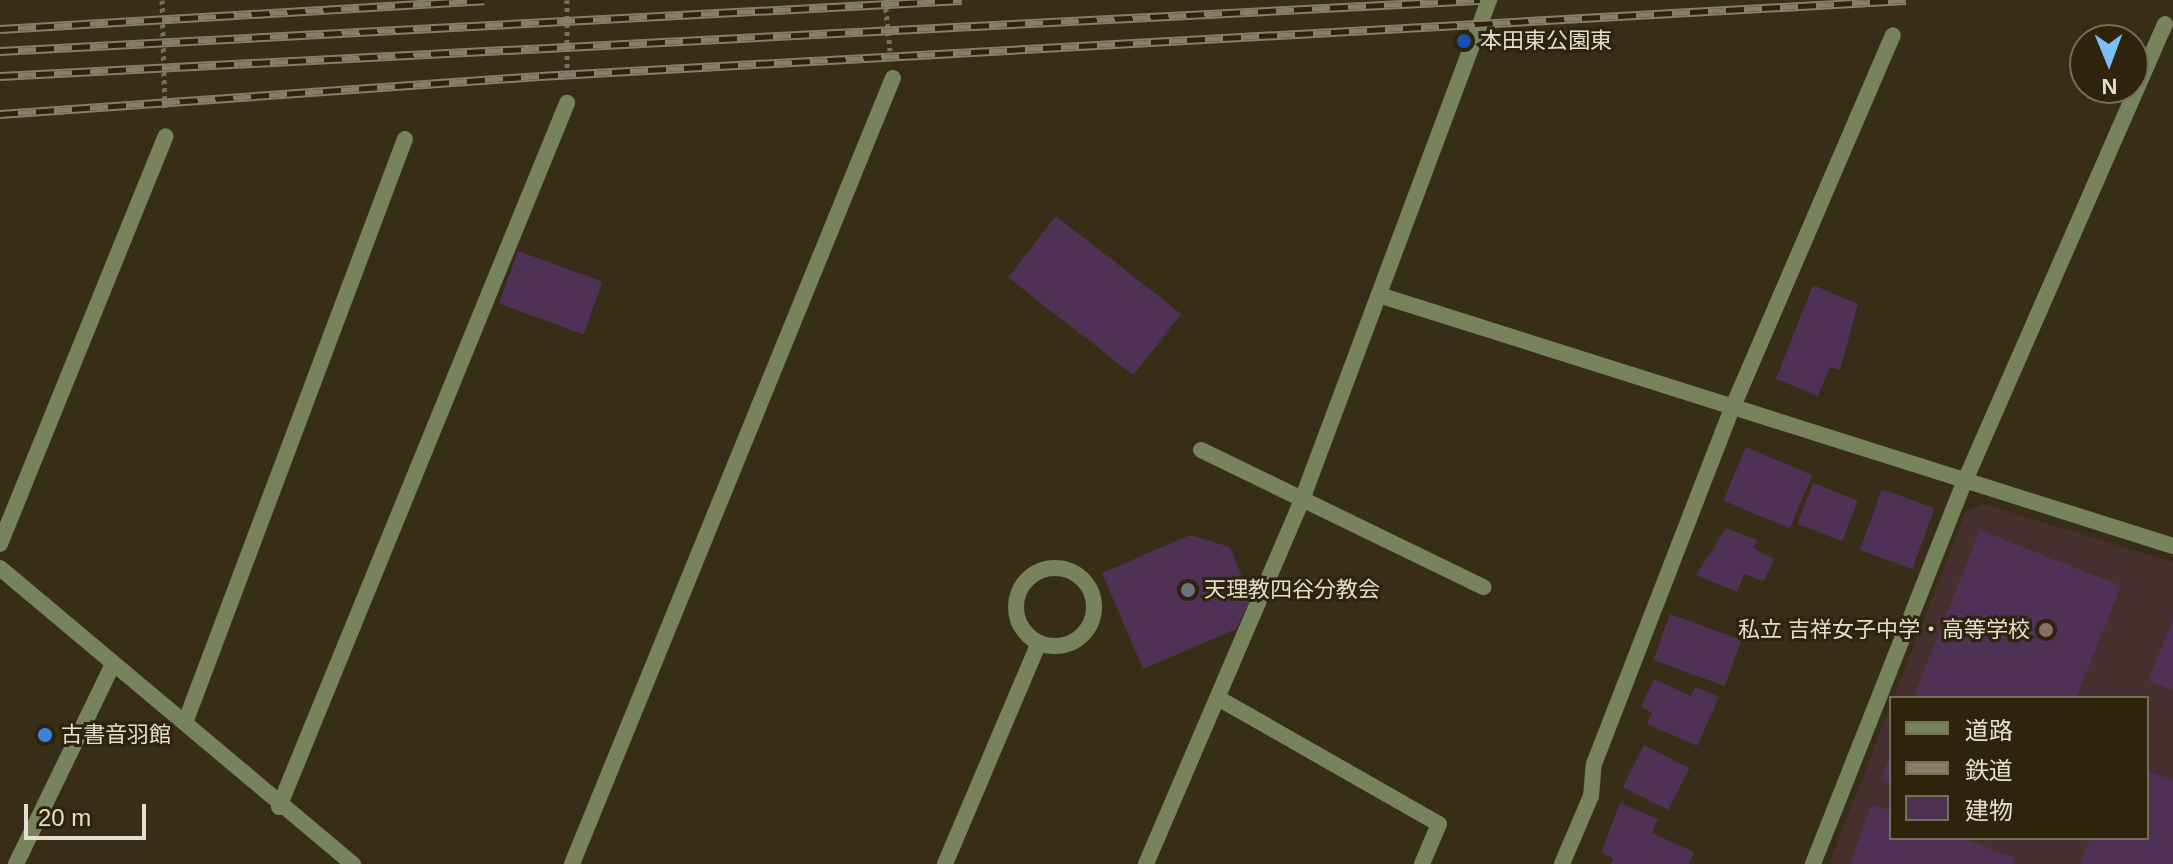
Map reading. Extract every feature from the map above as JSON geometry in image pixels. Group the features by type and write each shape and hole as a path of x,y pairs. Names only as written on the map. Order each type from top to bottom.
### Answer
{"street":[{"path":"1146,864 1303,497 1489,0"},
{"path":"1813,864 1964,483 2165,24"},
{"path":"1562,864 1591,796 1594,764 1731,411 1893,35"},
{"path":"572,864 893,78"},
{"path":"279,807 567,103"},
{"path":"0,544 166,136"},
{"path":"185,723 405,139"},
{"path":"1379,295 1731,411 2173,546"},
{"path":"1201,450 1483,587"},
{"path":"0,568 112,666 185,723 279,807 353,864"},
{"path":"1038,572 1075,573 1092,593 1093,619 1066,646 1039,643 1016,614 1020,589 1038,572"},
{"path":"945,864 1039,643"},
{"path":"16,864 112,666"},
{"path":"1218,698 1439,824 1422,864"}],"path":[{"path":"162,0 166,136"},
{"path":"567,0 567,103"},
{"path":"885,0 893,78"}],"shaded area":[{"name":"私立 吉祥女子中学・高等学校","path":"1983,504 2173,562 2173,864 1829,864 1889,709 1889,840 2149,840 2149,696 1894,696 1966,512"}],"building":[{"path":"1056,216 1181,314 1133,375 1008,277"},
{"path":"518,251 603,282 583,334 499,304"},
{"path":"1813,285 1858,304 1840,370 1830,367 1818,396 1776,379"},
{"path":"1746,447 1812,475 1790,529 1723,500"},
{"path":"1813,483 1858,500 1842,541 1797,524"},
{"path":"1882,489 1935,508 1912,569 1860,550"},
{"path":"1726,528 1757,540 1753,548 1774,559 1764,581 1744,574 1737,592 1696,575"},
{"path":"1980,530 2121,586 2077,696 1914,696"},
{"path":"1190,535 1230,547 1251,599 1236,629 1143,669 1102,573"},
{"path":"1670,614 1741,640 1725,686 1653,660"},
{"path":"2173,618 2173,690 2148,680"},
{"path":"1654,679 1691,696 1695,687 1719,697 1697,746 1647,724 1652,713 1641,707"},
{"path":"1644,745 1689,768 1668,810 1623,787"},
{"path":"1889,759 1889,782 1881,779"},
{"path":"2149,771 2173,780 2173,864 2080,864 2089,840 2149,840"},
{"path":"1620,803 1658,819 1652,833 1694,852 1689,864 1611,864 1613,858 1601,853"},
{"path":"1872,804 1889,810 1889,840 1967,840 2015,858 2013,864 1850,864"}],"railway":[{"path":"0,29 484,0"},
{"path":"0,51 962,0"},
{"path":"0,76 1479,0"},
{"path":"0,114 540,76 1906,0"}],"place":[{"name":"本田東公園東","path":"1464,41"},
{"name":"天理教四谷分教会","path":"1188,590"},
{"name":"私立 吉祥女子中学・高等学校","path":"2046,630"},
{"name":"古書音羽館","path":"45,735"}]}
